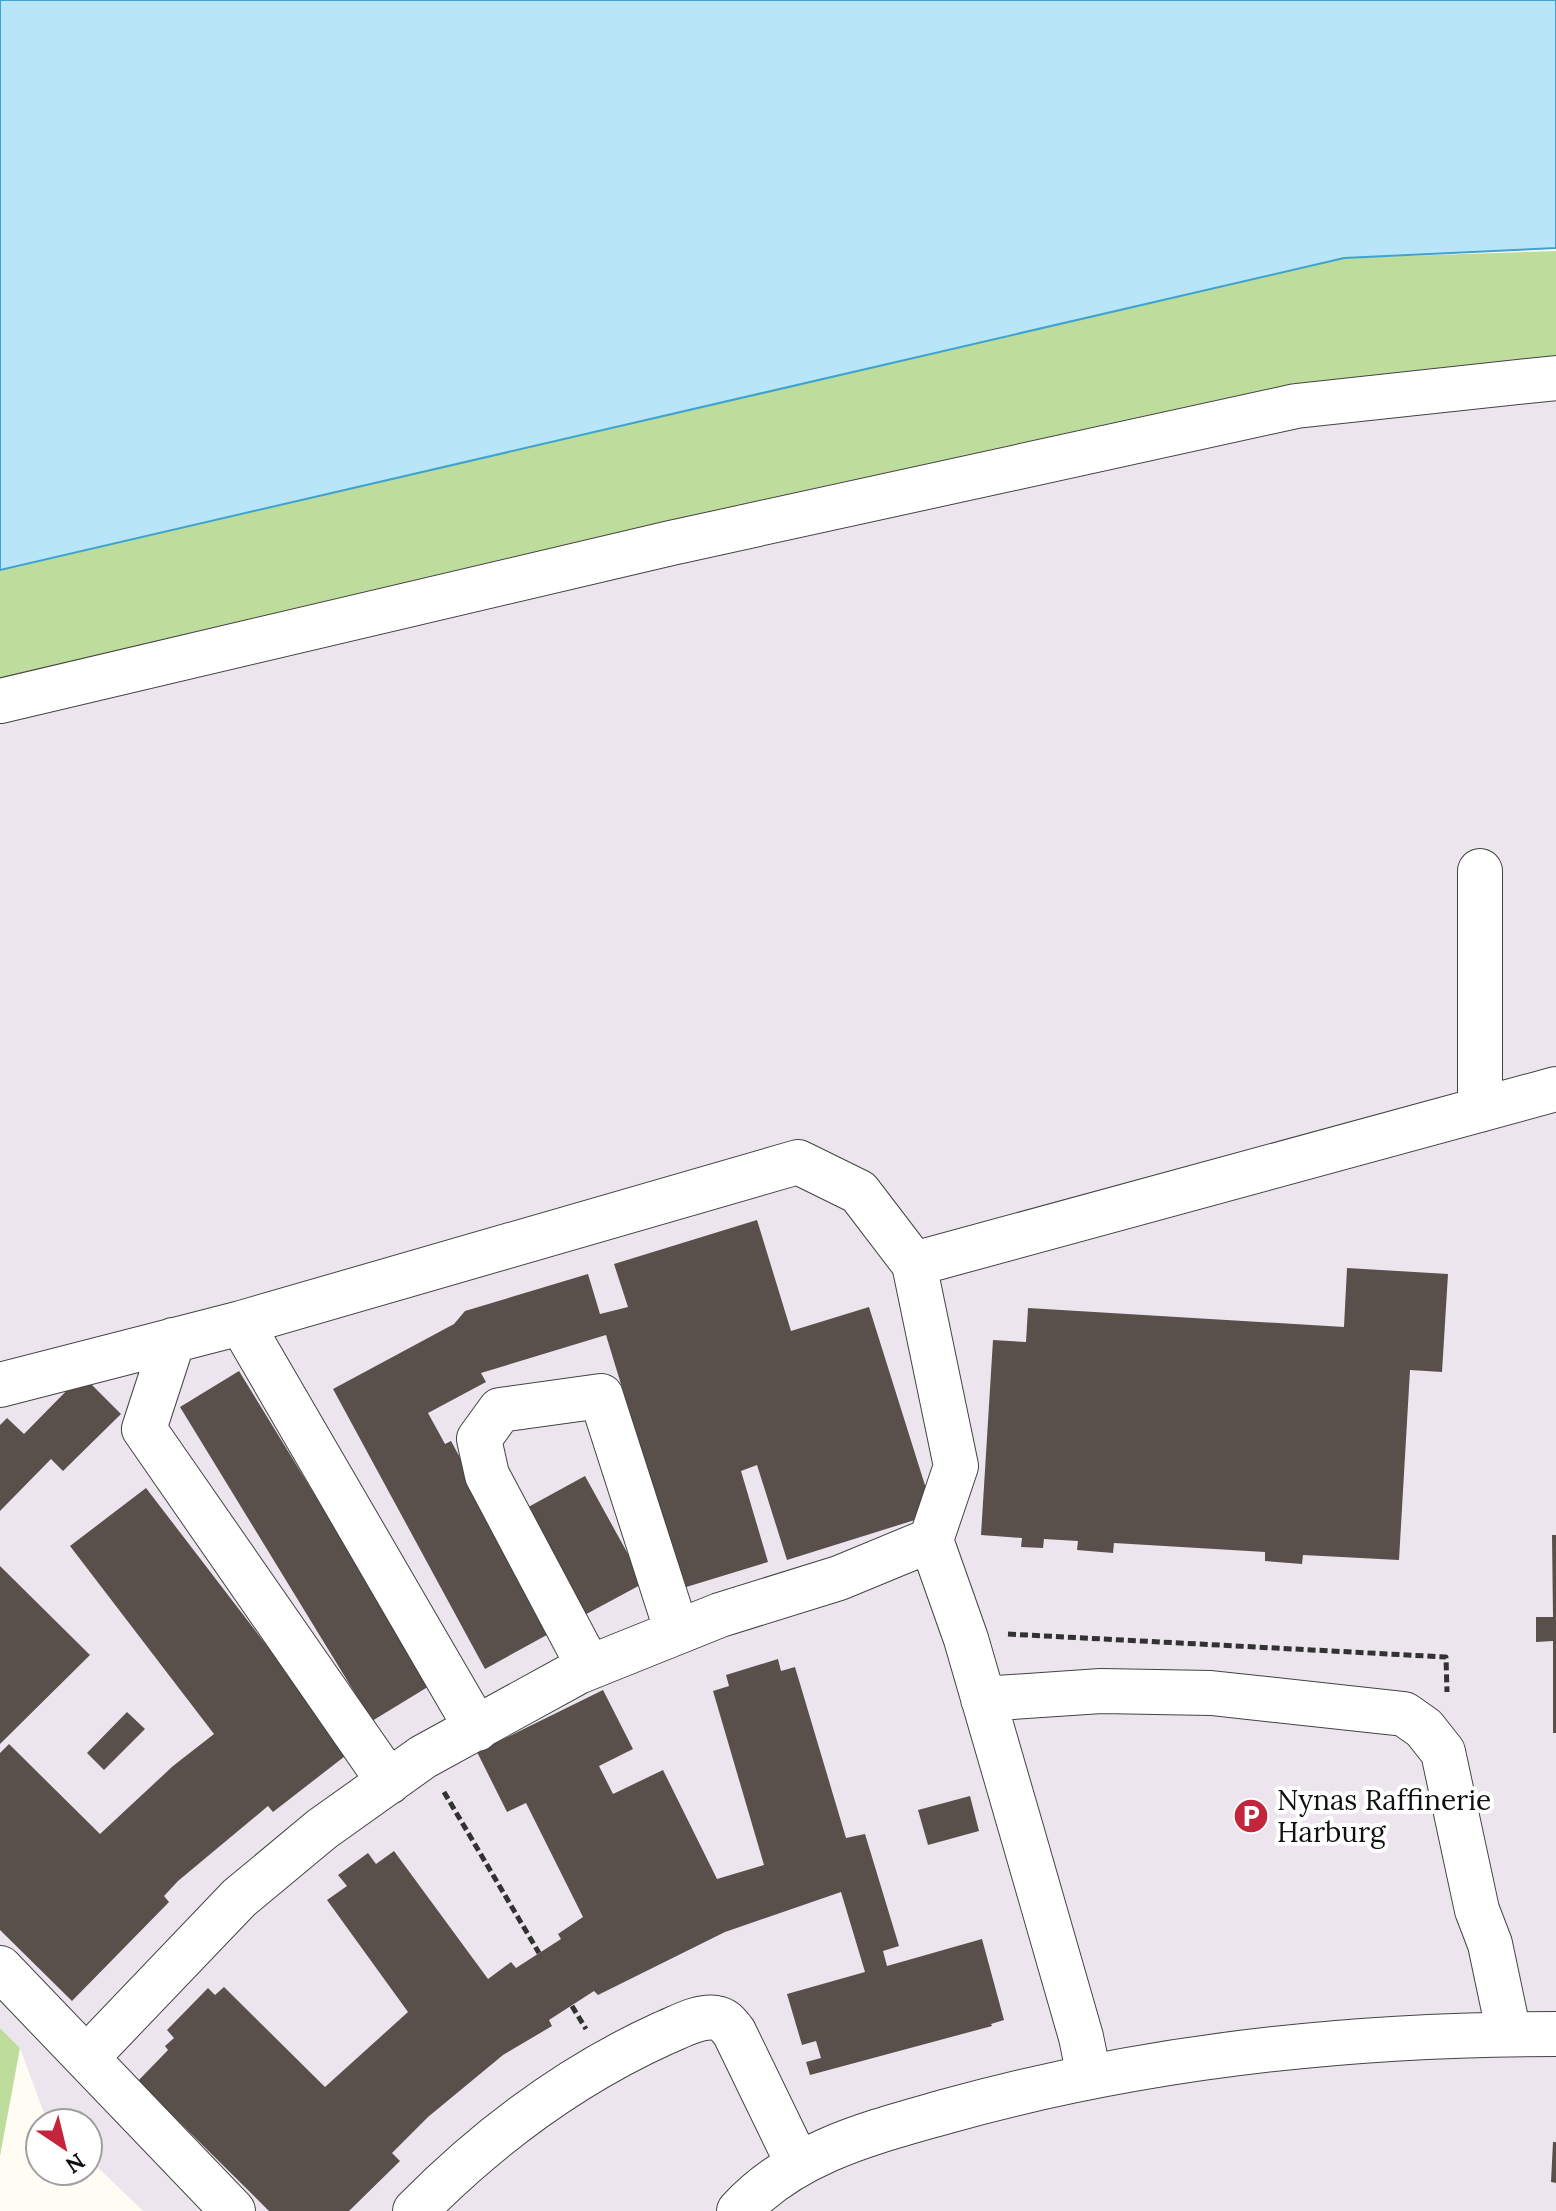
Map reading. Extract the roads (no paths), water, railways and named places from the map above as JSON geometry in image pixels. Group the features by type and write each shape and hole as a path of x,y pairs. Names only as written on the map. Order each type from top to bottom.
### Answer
{"lane":[{"path":"0,701 671,543 1296,406 1556,378"},
{"path":"1480,871 1480,1110"},
{"path":"914,1264 1556,1089"},
{"path":"0,1385 241,1323 798,1162 859,1192 914,1264 956,1466 931,1540 983,1699 1081,2037 1089,2076"},
{"path":"241,1323 477,1729"},
{"path":"173,1340 144,1429 406,1770"},
{"path":"589,1667 487,1475 479,1439 500,1410 601,1396 677,1632"},
{"path":"87,2057 239,1898 322,1829 406,1770 589,1667 677,1632 839,1578 931,1540"},
{"path":"983,1699 1101,1691 1211,1693 1404,1714 1424,1728 1443,1752 1477,1910 1490,1944 1509,2034"},
{"path":"0,1968 233,2211"},
{"path":"415,2211 454,2190 530,2109 608,2061 686,2023 717,2018 727,2022 740,2043 798,2164"},
{"path":"743,2208 798,2164 844,2142 990,2099 1089,2076 1213,2055 1308,2045 1465,2034 1556,2034"}],"water":[{"path":"0,0 1556,0 1556,248 1344,258 0,570"}],"place":[{"name":"Nynas Raffinerie Harburg","path":"1251,1816"}]}
